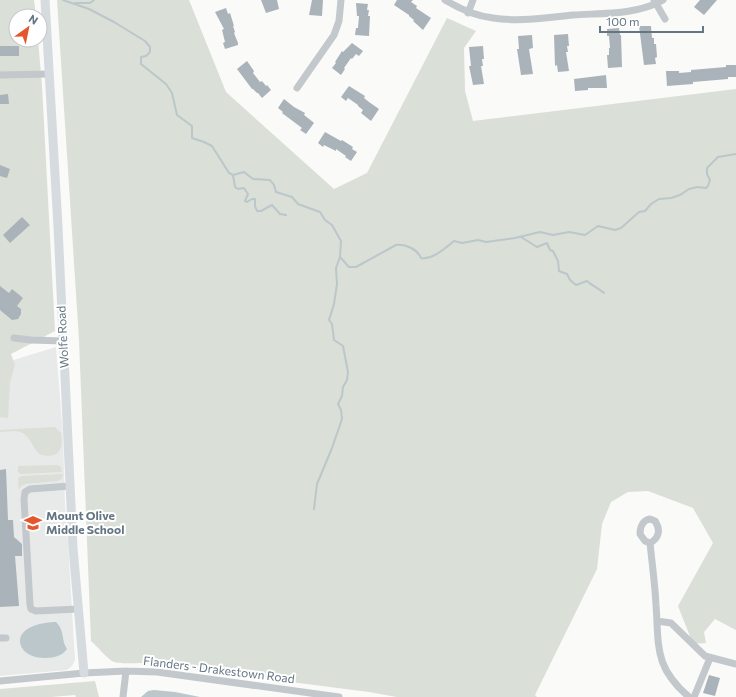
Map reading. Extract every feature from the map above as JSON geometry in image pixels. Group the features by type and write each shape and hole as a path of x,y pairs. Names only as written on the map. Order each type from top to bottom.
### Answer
{"main road":[{"name":"Wolfe Road","path":"45,0 64,340 70,486 84,673"}],"street":[{"path":"297,88 334,35 339,21 341,0"},
{"path":"445,0 468,13 494,19 623,12 644,8 655,2 663,0"},
{"path":"468,13 473,0"},
{"path":"655,2 664,19"},
{"path":"0,75 49,74"},
{"path":"14,338 31,340 64,340"},
{"path":"70,486 30,488 25,492 24,498 30,605 31,608 36,611 78,608"},
{"path":"650,543 658,647 665,668 677,686 689,697"},
{"path":"657,621 671,623 702,654 710,658 736,664"},
{"path":"694,697 710,658"},
{"path":"123,697 126,671"},
{"name":"Flanders - Drakestown Road","path":"0,681 84,673 126,671 179,674 292,694 339,697"}],"shaded area":[{"path":"0,0 34,0 35,8 8,8 8,48 39,48 55,331 11,354 15,365 10,382 8,418 0,417"},
{"path":"57,0 189,0 226,92 334,189 367,173 447,18 476,31 464,48 465,91 473,121 736,89 736,630 715,619 704,632 706,643 693,644 678,606 713,543 693,508 648,491 628,492 611,502 602,524 597,569 535,695 537,697 397,697 369,692 143,663 116,663 106,656 91,641 79,340"},
{"name":"Mount Olive Middle School","path":"56,347 63,435 65,503 75,660 72,666 67,670 0,676 0,362 7,362"},
{"path":"55,427 61,433 62,444 58,452 51,456 39,454 23,433 15,431 0,432 0,430"},
{"path":"57,465 61,467 62,472 21,474 18,472 18,466"},
{"path":"63,474 62,478 58,481 25,484 21,486 19,490 18,478 21,476"},
{"path":"56,622 61,628 64,643 67,649 61,655 49,658 37,657 26,652 22,648 20,642 24,632 40,624"},
{"path":"95,681 99,697 76,697 75,695 51,697 0,697 0,689"},
{"path":"154,690 200,697 141,697 148,691"}],"building":[{"path":"261,0 277,0 279,9 266,13"},
{"path":"312,0 323,0 322,16 309,15"},
{"path":"397,0 413,0 411,2 417,6 416,8 431,18 423,30 409,15 394,5"},
{"path":"700,0 717,0 704,15 694,7"},
{"path":"356,3 368,4 368,16 370,16 369,36 355,35 356,28 358,28 359,16 357,16"},
{"path":"226,8 228,14 230,13 238,45 225,49 222,30 224,29 215,12"},
{"path":"639,26 651,26 652,38 654,38 654,44 656,44 656,64 644,65"},
{"path":"619,28 621,35 622,67 608,68 607,55 609,55 610,48 607,29"},
{"path":"568,34 569,46 567,46 568,52 566,52 569,71 558,72 557,65 555,66 554,35"},
{"path":"532,35 533,48 529,49 533,74 521,75 517,49 519,49 518,36"},
{"path":"352,43 363,51 359,56 356,54 352,59 351,58 341,75 332,68 342,51 343,52"},
{"path":"0,46 19,48 19,56 0,56"},
{"path":"483,46 484,59 482,59 483,66 481,66 484,84 473,85 469,66 471,66 469,47"},
{"path":"247,61 254,71 253,73 260,82 262,81 271,90 262,98 252,89 237,69"},
{"path":"726,65 736,65 736,77 693,82 693,84 667,86 666,71 679,71 679,73 691,72 691,70 726,67"},
{"path":"606,75 607,88 588,88 588,90 575,91 574,79"},
{"path":"349,86 365,96 364,98 379,109 371,121 361,113 363,110 358,105 348,98 346,101 341,97"},
{"path":"8,94 9,104 0,104 0,95"},
{"path":"284,99 305,113 304,115 314,123 306,134 300,130 302,128 282,113 283,112 278,108"},
{"path":"325,132 353,147 352,149 357,152 351,161 336,149 336,151 324,145 323,147 318,143"},
{"path":"0,165 10,169 7,178 0,176"},
{"path":"22,217 30,225 10,243 3,235"},
{"path":"0,286 9,293 12,289 23,298 17,306 21,309 21,314 18,319 12,320 0,310"},
{"path":"6,469 8,520 13,520 14,537 22,544 22,556 15,556 19,606 0,607 0,470"},
{"path":"709,675 720,678 715,696 703,693"}],"waterway":[{"path":"63,0 89,9 145,41 150,47 150,52 146,56 141,57 141,64 166,84 172,93 177,115 192,126 192,138 212,146 229,173 233,175 244,172 253,179 270,180 274,185 276,192 292,197 298,204 320,212 325,220 332,225 341,241 340,257 349,267 356,267 396,245 404,245 411,248 417,252 421,258 425,258 439,253 454,241 462,243 478,240 486,242 515,238 540,232 553,235 569,232 585,235 598,226 615,230 621,228 639,212 645,211 651,204 659,199 671,198 680,195 689,189 697,187 706,188 710,180 707,174 707,168 718,157 736,154"},
{"path":"75,3 90,3 94,0"},
{"path":"233,175 235,187 238,189 244,188 248,194 245,201 247,202 255,199 257,211 261,211 272,205 280,214 286,215"},
{"path":"521,237 537,247 547,243 558,261 559,271 567,274 570,280 576,285 587,281 604,293"},
{"path":"314,509 317,484 342,419 341,410 338,404 342,396 343,387 347,380 348,372 343,346 334,340 332,324 329,320 334,304 337,284 336,268 340,257"}],"place":[{"name":"Mount Olive Middle School","path":"33,523"}]}
